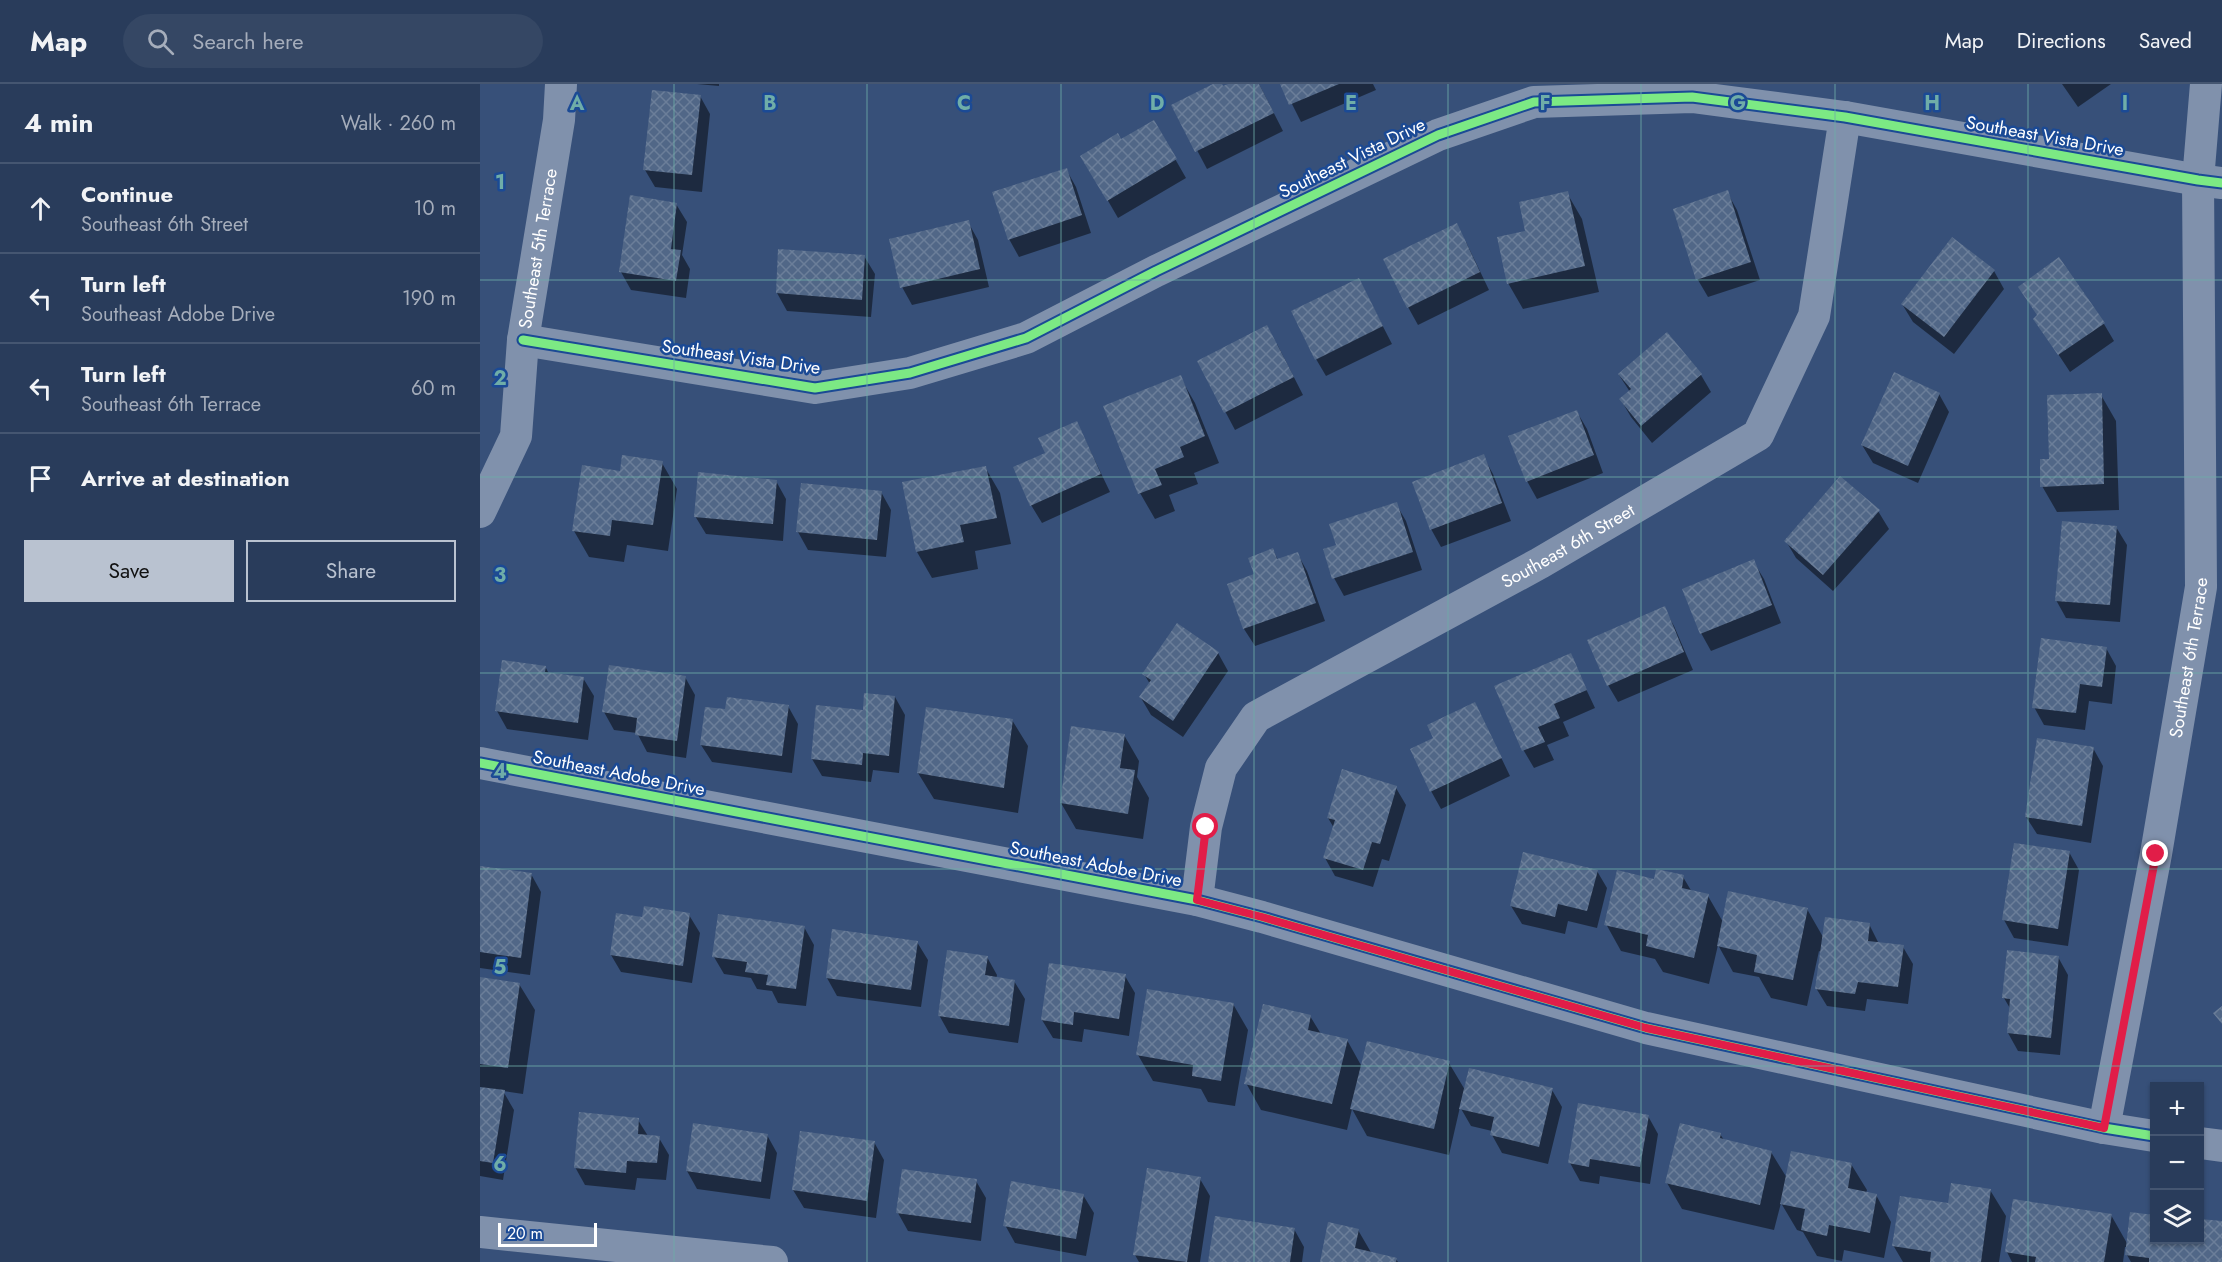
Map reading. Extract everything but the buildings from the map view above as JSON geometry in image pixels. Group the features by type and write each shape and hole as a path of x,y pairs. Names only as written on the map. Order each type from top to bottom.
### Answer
{"street":[{"name":"Southeast 5th Terrace","path":"480,512 516,436 523,340 558,120 561,84"},
{"name":"Southeast 6th Terrace","path":"2104,1128 2156,854 2201,587 2210,181 2206,84"},
{"name":"Southeast Vista Drive","path":"523,340 815,388 910,373 1026,338 1156,271 1438,135 1534,102 1692,97 1845,117 2210,181"},
{"name":"Southeast 6th Street","path":"1197,900 1206,827 1221,768 1256,717 1540,563 1758,435 1814,316 1845,117"},
{"name":"Southeast Adobe Drive","path":"480,763 1197,900 1646,1028 2104,1128 2150,1135"},
{"path":"2204,1144 2222,1146"},
{"path":"480,1233 772,1262"}],"cycle path":[{"path":"523,340 815,388 910,373 1026,338 1156,271 1438,135 1534,102 1692,97 1845,117 2222,183"},
{"path":"480,763 1197,900 1646,1028 2104,1128 2150,1135"}],"route":[{"path":"1206,827 1197,900 1646,1028 2104,1128 2156,854"}]}
